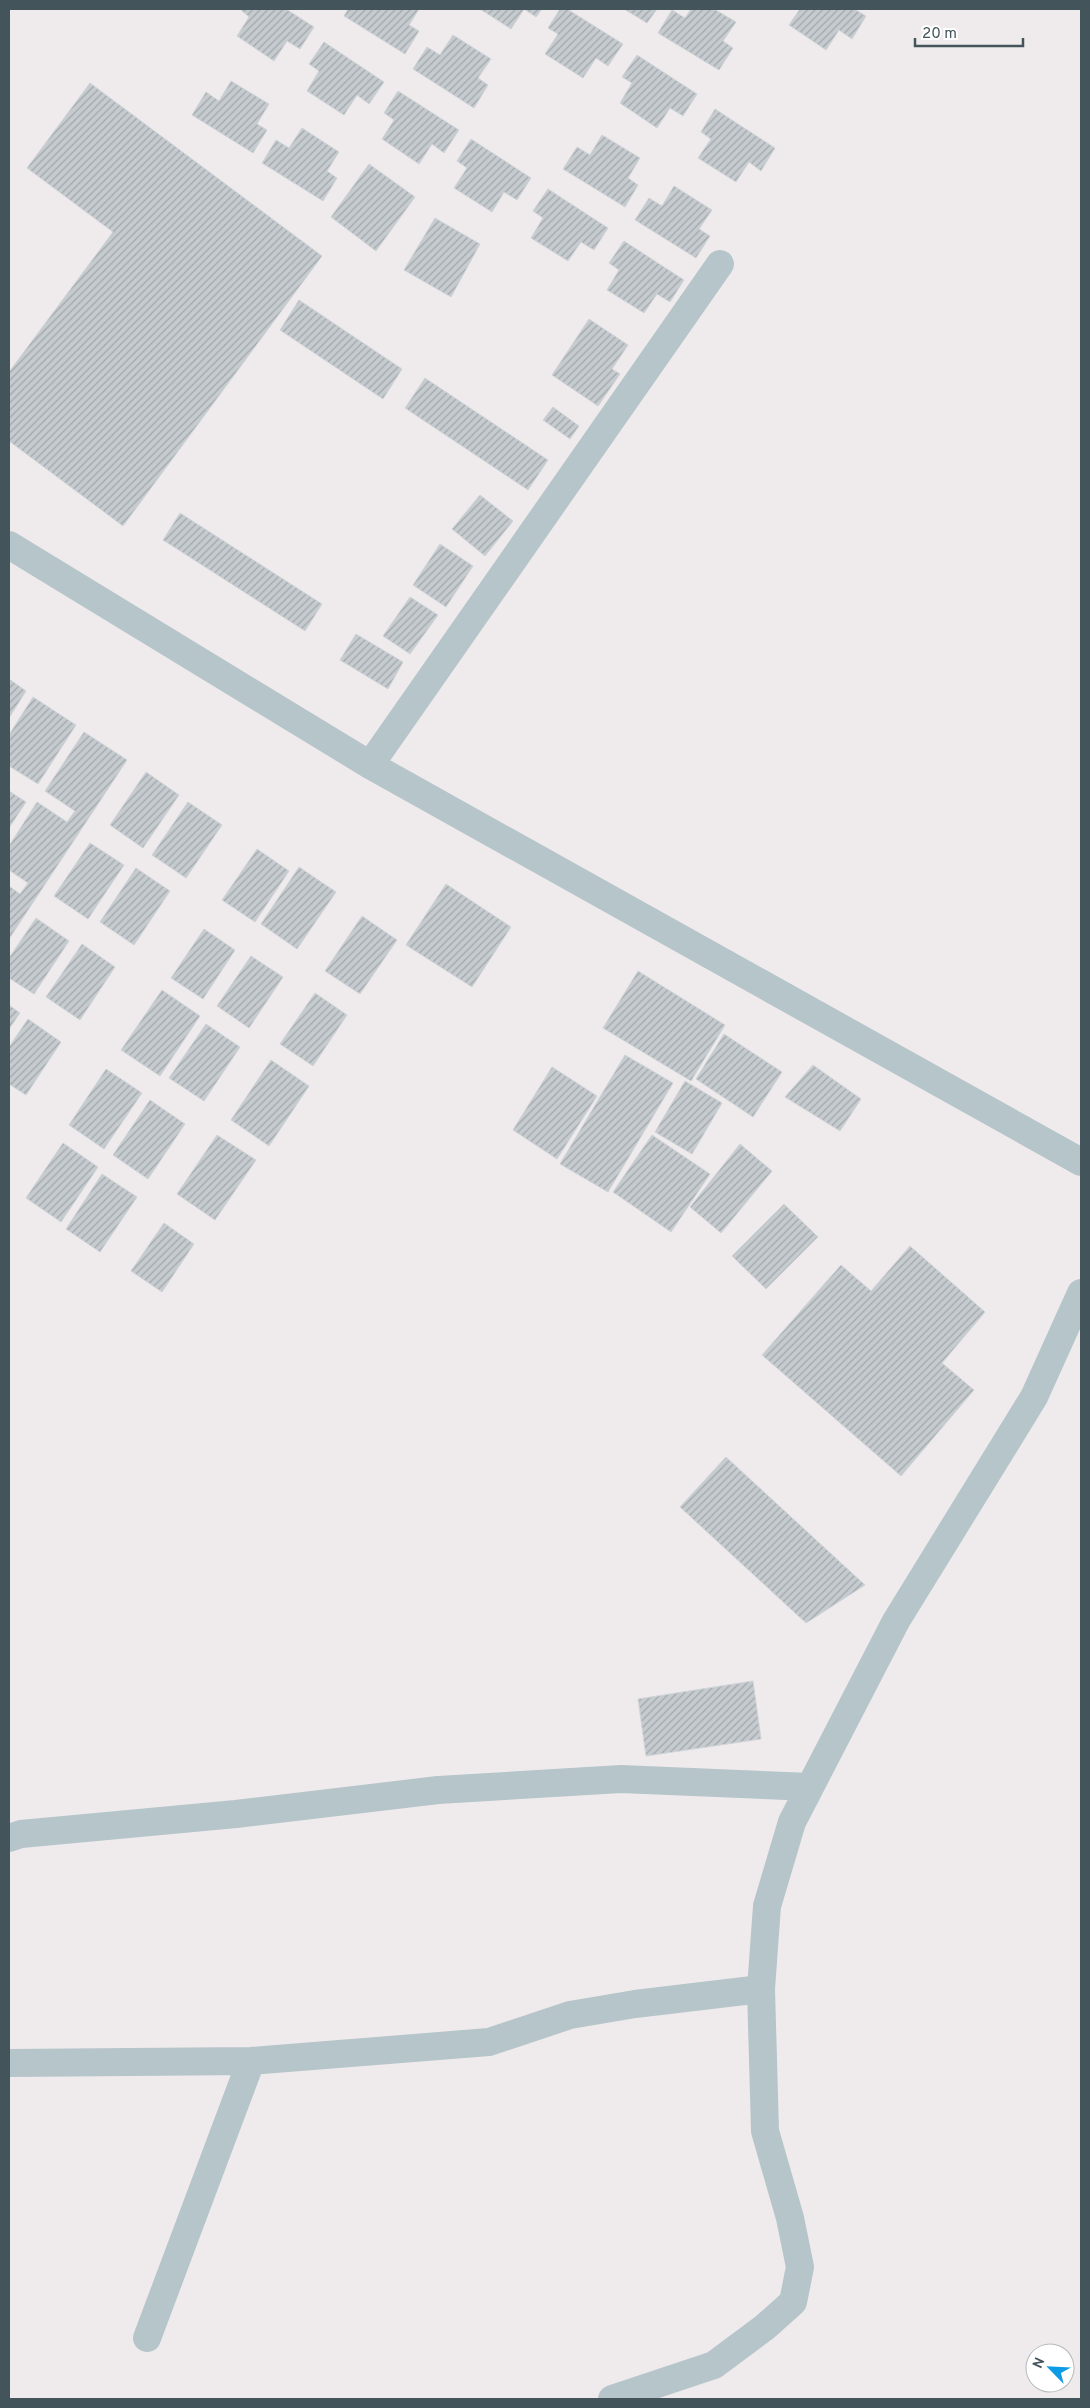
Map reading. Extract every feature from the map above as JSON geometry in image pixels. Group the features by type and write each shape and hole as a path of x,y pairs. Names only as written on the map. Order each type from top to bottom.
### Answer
{"street":[{"path":"370,765 720,264"},
{"path":"9,546 370,765 1081,1162"},
{"path":"612,2399 714,2365 765,2327 793,2302 800,2267 790,2218 765,2131 761,1989 767,1906 792,1822 896,1621 1034,1397 1081,1293"},
{"path":"9,1838 22,1834 236,1814 448,1789 621,1779 810,1788"},
{"path":"9,2064 250,2061 489,2042 570,2015 635,2004 761,1989"},
{"path":"146,2338 250,2061"}],"building":[{"path":"240,9 286,9 314,27 300,49 287,41 274,61 237,36 249,17"},
{"path":"348,9 419,9 409,25 419,31 405,54 344,16"},
{"path":"480,9 524,9 511,29"},
{"path":"524,9 542,9 536,17"},
{"path":"560,9 567,9 623,44 608,66 596,58 583,78 545,54 558,34 548,28"},
{"path":"624,9 657,9 647,23"},
{"path":"691,9 714,9 736,22 723,41 733,48 719,70 658,33 672,10 685,18"},
{"path":"800,9 854,9 866,16 852,39 839,30 826,50 789,25"},
{"path":"453,35 491,59 478,78 488,85 474,108 413,69 427,47 440,55"},
{"path":"324,42 384,82 369,104 357,95 344,115 307,91 319,71 309,64"},
{"path":"637,55 697,94 683,116 670,108 657,128 620,103 632,83 622,77"},
{"path":"231,81 269,104 257,124 267,130 253,153 192,115 206,92 219,101"},
{"path":"90,83 322,256 123,526 9,441 9,372 113,232 27,168"},
{"path":"398,91 459,130 444,153 432,144 419,164 382,139 394,120 384,113"},
{"path":"715,109 775,148 761,171 749,162 736,182 698,158 711,139 701,132"},
{"path":"302,128 339,152 327,171 337,178 323,201 262,163 276,140 289,148"},
{"path":"602,135 640,158 628,178 638,185 625,207 563,169 577,147 590,155"},
{"path":"471,139 531,178 517,200 504,192 492,212 454,188 467,168 457,161"},
{"path":"369,164 415,197 376,251 331,217"},
{"path":"674,186 712,210 699,229 710,236 696,258 635,220 649,198 662,206"},
{"path":"548,189 608,228 594,250 581,242 568,261 531,238 543,218 533,211"},
{"path":"435,218 480,244 451,297 404,270"},
{"path":"624,241 684,280 670,302 657,294 644,313 607,290 619,270 609,263"},
{"path":"299,300 402,369 383,399 280,330"},
{"path":"589,319 628,345 612,369 620,374 598,406 552,375"},
{"path":"425,378 548,460 528,490 405,408"},
{"path":"553,407 579,426 570,439 543,420"},
{"path":"480,495 513,521 485,556 452,529"},
{"path":"180,513 322,604 305,631 163,540"},
{"path":"440,544 473,566 446,607 413,585"},
{"path":"410,597 438,615 410,654 383,636"},
{"path":"356,634 403,662 388,689 340,660"},
{"path":"9,679 26,691 9,718"},
{"path":"33,697 76,725 38,784 9,766 9,735"},
{"path":"84,732 127,760 9,939 9,886 20,894 28,883 9,870 9,846 37,802 67,822 75,811 45,791"},
{"path":"146,772 179,795 143,848 110,825"},
{"path":"9,791 26,802 9,828"},
{"path":"188,802 222,825 186,878 152,855"},
{"path":"90,843 124,865 88,919 54,896"},
{"path":"257,849 289,871 255,922 222,900"},
{"path":"299,867 336,892 297,949 261,924"},
{"path":"136,868 170,891 134,945 100,922"},
{"path":"446,884 511,927 472,987 406,945"},
{"path":"362,916 397,940 360,994 325,971"},
{"path":"36,918 69,941 34,994 9,978 9,958"},
{"path":"204,929 235,950 203,999 171,978"},
{"path":"82,944 115,967 80,1020 46,997"},
{"path":"251,956 283,977 249,1028 217,1006"},
{"path":"638,971 725,1025 691,1081 603,1028"},
{"path":"162,990 200,1016 160,1076 121,1050"},
{"path":"315,993 347,1015 313,1066 280,1044"},
{"path":"9,1005 20,1013 9,1029"},
{"path":"28,1019 61,1042 26,1095 9,1084 9,1047"},
{"path":"206,1024 240,1047 204,1101 169,1078"},
{"path":"724,1034 782,1072 753,1117 696,1079"},
{"path":"625,1055 673,1083 608,1192 560,1164"},
{"path":"271,1060 309,1086 269,1146 231,1120"},
{"path":"813,1065 861,1099 840,1131 785,1097"},
{"path":"552,1067 597,1096 557,1159 513,1130"},
{"path":"106,1069 142,1093 104,1149 69,1125"},
{"path":"685,1081 722,1103 692,1154 655,1132"},
{"path":"150,1100 185,1124 148,1179 113,1155"},
{"path":"217,1135 256,1160 215,1220 177,1194"},
{"path":"652,1135 710,1174 671,1232 613,1192"},
{"path":"63,1143 98,1167 61,1222 26,1198"},
{"path":"740,1144 772,1171 721,1233 690,1207"},
{"path":"102,1174 137,1197 100,1252 66,1229"},
{"path":"784,1204 818,1237 766,1289 732,1256"},
{"path":"164,1223 194,1244 162,1292 131,1271"},
{"path":"910,1246 985,1312 942,1363 974,1390 901,1476 762,1355 841,1265 871,1291"},
{"path":"726,1457 865,1585 806,1623 680,1507"},
{"path":"753,1681 761,1739 646,1756 638,1699"}]}
